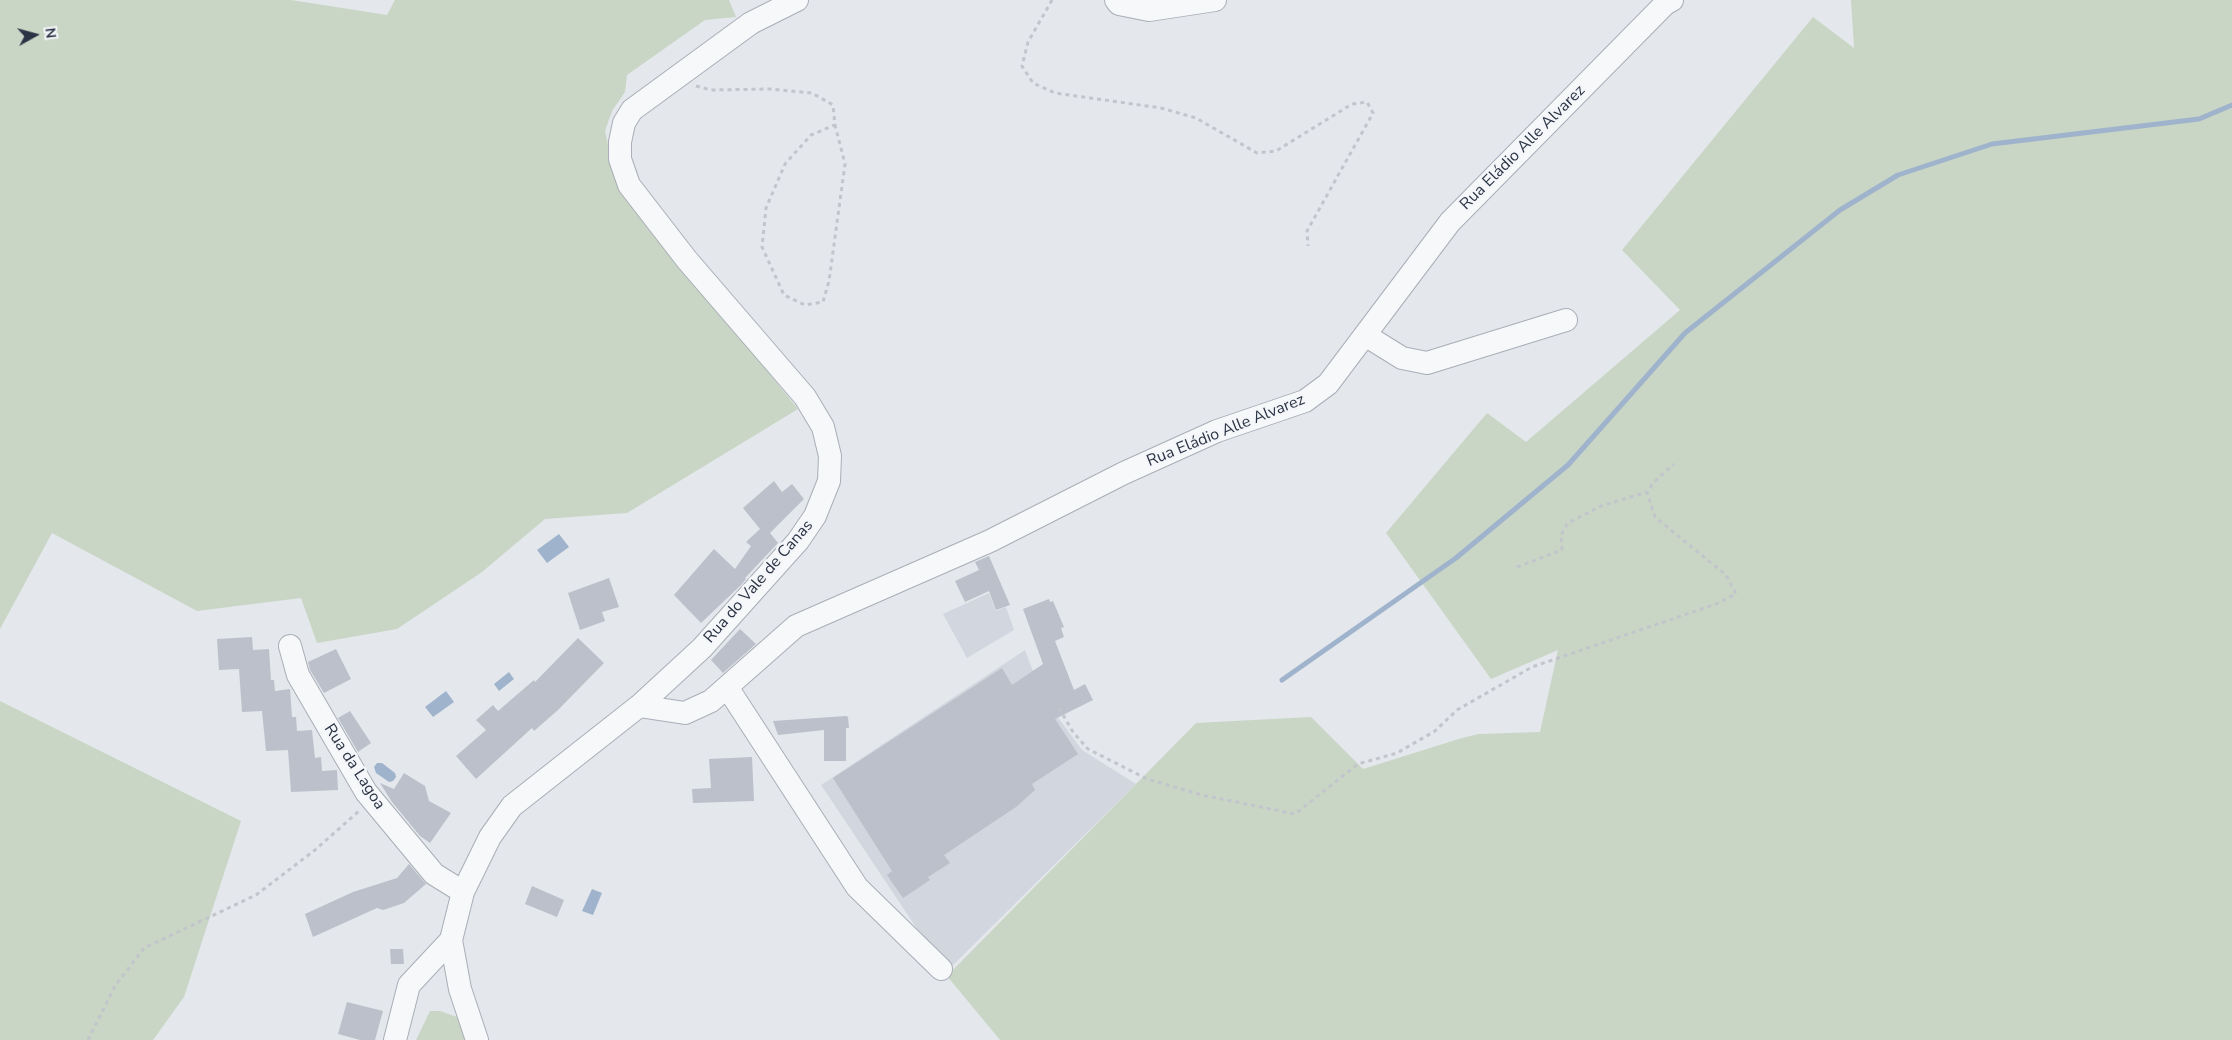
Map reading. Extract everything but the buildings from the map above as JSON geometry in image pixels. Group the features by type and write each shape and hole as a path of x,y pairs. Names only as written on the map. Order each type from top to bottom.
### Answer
{"street":[{"name":"Rua do Vale de Canas","path":"477,1040 460,989 451,940 463,892 490,837 512,806 639,706 702,648 798,541 815,516 828,481 830,456 823,427 805,397 687,260 629,185 620,159 620,142 624,124 632,110 750,22 796,0"},
{"path":"1116,0 1118,4 1149,10 1215,0"},
{"name":"Rua Eládio Alle Alvarez","path":"639,706 685,713 711,702 796,626 990,540 1124,473 1217,431 1305,401 1328,384 1450,222 1665,4 1672,0"},
{"path":"1365,335 1402,358 1427,363 1566,320"},
{"name":"Rua da Lagoa","path":"290,646 298,676 373,800 434,874 463,892"},
{"path":"727,688 857,887 941,969"},
{"path":"395,1040 409,985 451,940"}],"path":[{"path":"1052,0 1028,42 1022,66 1033,83 1056,93 1161,108 1196,118 1257,154 1276,151 1352,104 1367,102 1373,113 1306,230 1308,246"},
{"path":"671,81 711,90 770,89 812,93 834,105 836,126 845,164 829,280 823,302 805,306 784,295 762,247 766,208 785,164 811,135 836,126"},
{"path":"1517,567 1562,550 1561,535 1568,522 1601,506 1647,492 1674,464"},
{"path":"1059,708 1073,732 1088,749 1147,779 1202,795 1295,814 1358,764 1397,753 1435,731 1457,710 1532,667 1716,604 1736,594 1726,575 1655,517 1647,492"},
{"path":"88,1040 115,986 144,948 256,895 315,850 373,800"}],"shaded area":[{"path":"989,593 996,611 1006,607 1014,630 967,658 943,614"},
{"path":"1025,650 1036,679 1054,712 1082,750 1136,784 946,972 821,785"}],"green space":[{"path":"0,0 291,0 387,15 395,0 729,0 736,17 705,20 627,75 625,92 612,111 605,131 613,167 681,264 798,409 627,513 545,519 482,572 397,629 317,643 301,598 197,611 52,533 0,629"},
{"path":"1851,0 2232,0 2232,1040 1000,1040 947,976 1196,723 1311,717 1363,769 1479,734 1540,732 1558,650 1491,679 1386,533 1487,413 1526,442 1680,310 1622,250 1813,17 1854,48"},
{"path":"0,701 241,821 184,997 153,1040 0,1040"},
{"path":"430,1011 440,1011 457,1017 478,1040 416,1040"}],"water":[{"path":"559,534 569,547 547,563 537,550"},
{"path":"509,672 514,679 499,691 494,684"},
{"path":"446,691 454,702 433,717 425,707"},
{"path":"377,763 382,763 395,773 396,777 393,781 389,782 376,773 374,767"},
{"path":"592,889 602,893 593,915 582,911"}],"waterway":[{"path":"1282,680 1456,558 1568,465 1685,333 1840,210 1898,175 1992,144 2199,119 2232,105"}]}
